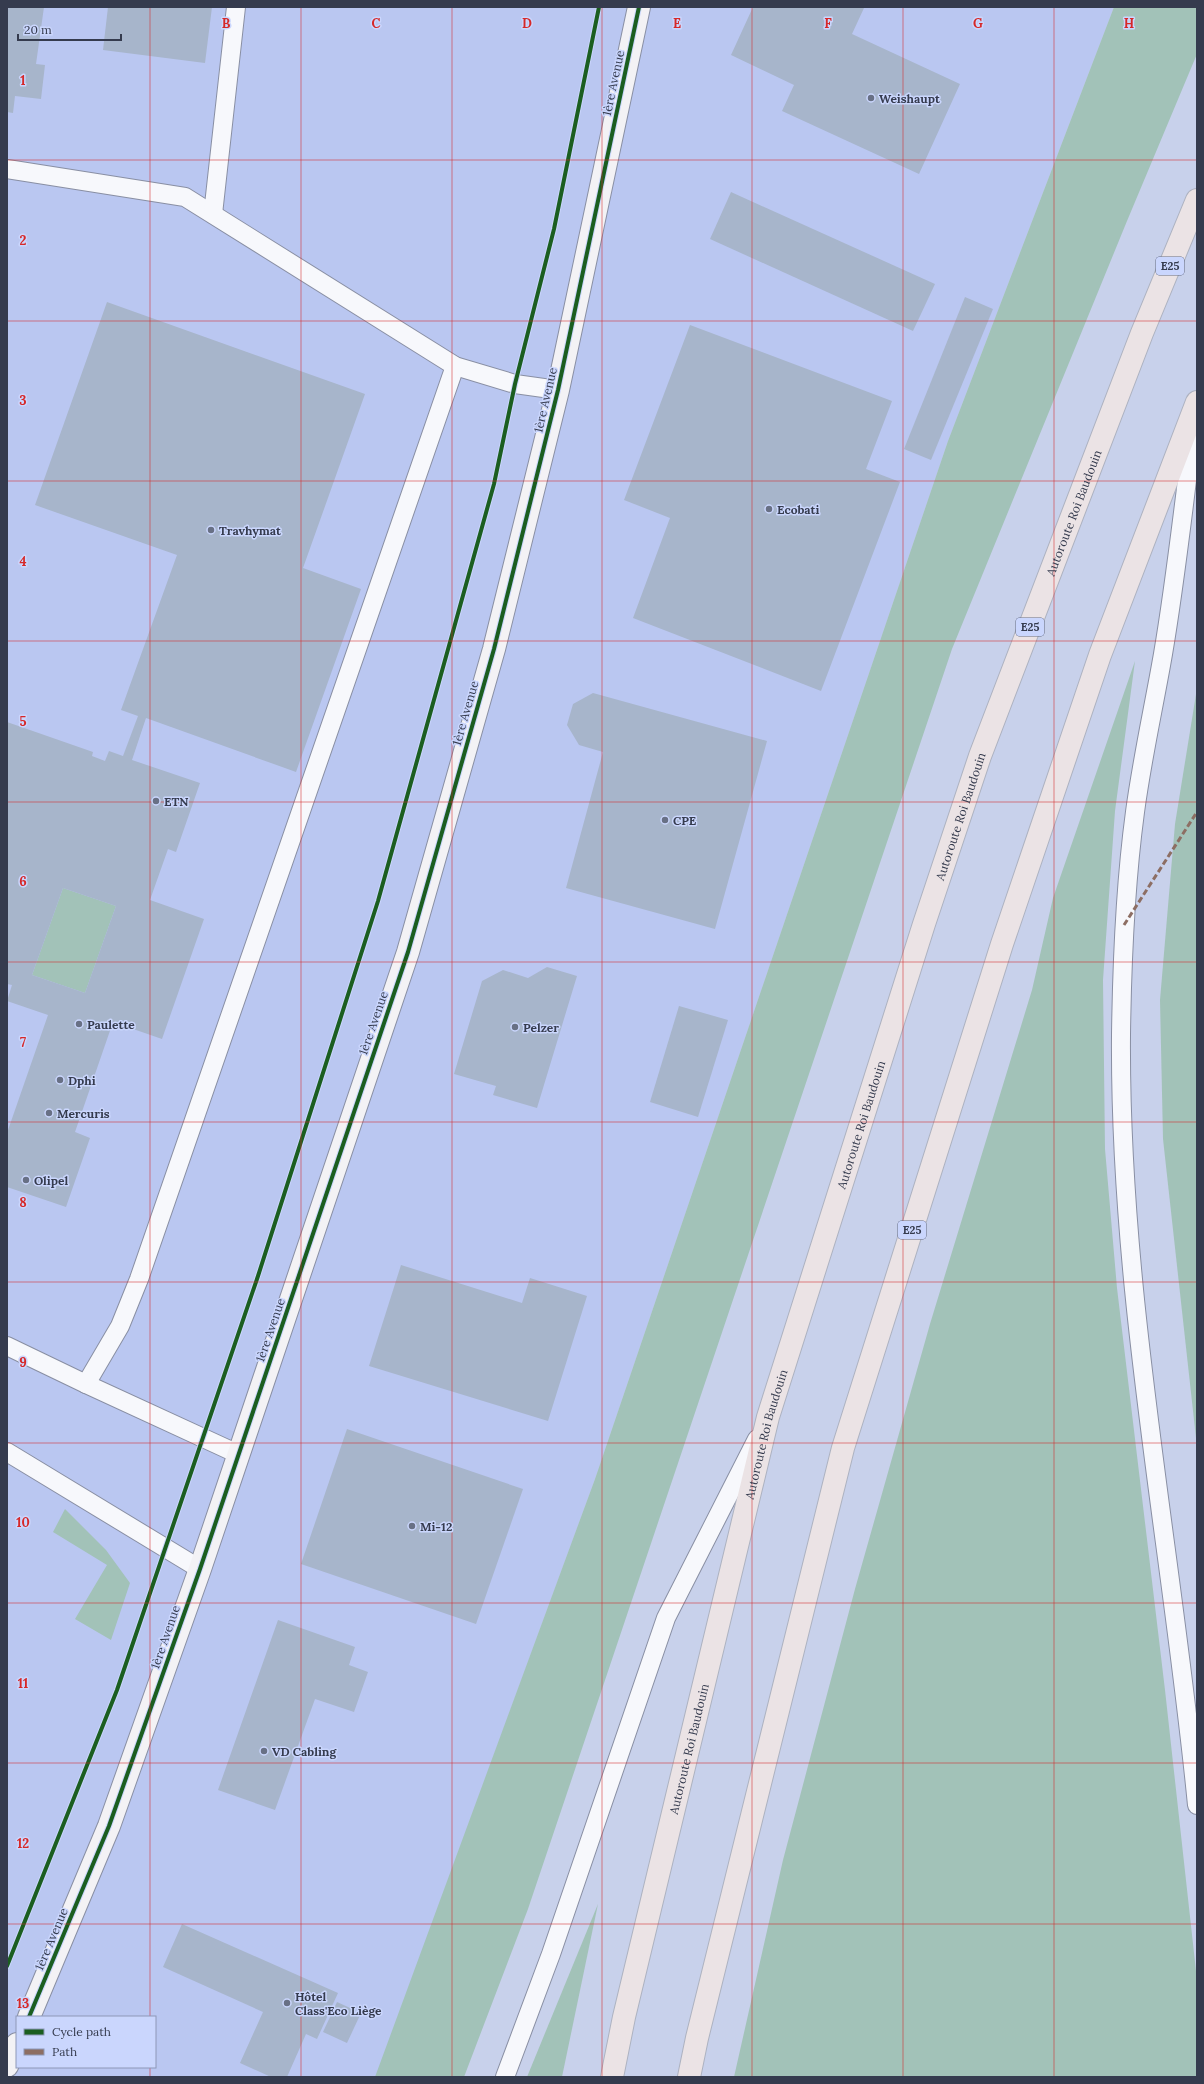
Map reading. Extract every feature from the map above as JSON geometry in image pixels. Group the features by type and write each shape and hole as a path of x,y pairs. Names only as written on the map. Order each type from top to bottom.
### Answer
{"highway":[{"name":"Autoroute Roi Baudouin","path":"612,2077 624,2017 768,1417 924,924 980,756 1142,333 1197,200"},
{"name":"E25","path":"689,2077 700,2022 843,1448 1002,944 1100,655 1197,402"}],"street":[{"name":"1ère Avenue","path":"29,2016 109,1826 200,1569 408,952 494,649 558,390 639,7"},
{"path":"7,2066 16,2046"}],"lane":[{"path":"213,214 236,7"},
{"path":"7,169 185,197 455,366 515,384 558,390"},
{"path":"86,1384 120,1326 139,1279 455,366"},
{"path":"1197,402 1163,652 1135,811 1124,925 1121,1036 1126,1204 1160,1513 1187,1702 1197,1805"},
{"path":"7,1346 238,1454"},
{"path":"505,2077 551,1954 666,1618 768,1417"},
{"path":"7,1452 200,1569"}],"shaded area":[{"path":"7,7 1114,7 948,441 595,1479 376,2077 7,2077"}],"green space":[{"path":"1114,7 1197,7 1197,54 952,649 528,1909 464,2077 375,2077 595,1479 948,441"},
{"path":"1135,661 1115,811 1103,980 1105,1149 1117,1288 1165,1690 1197,1980 1197,2077 734,2077 783,1860 855,1589 930,1324 1032,990 1053,898"},
{"path":"1197,688 1197,1447 1163,1139 1160,1000 1175,824"},
{"path":"63,888 116,906 85,993 32,975"},
{"path":"65,1509 106,1550 130,1583 111,1640 75,1619 107,1565 53,1532"},
{"path":"598,1904 562,2077 527,2077"}],"building":[{"path":"7,7 44,7 36,64 45,65 41,99 15,96 13,113 7,112"},
{"path":"108,7 212,7 205,63 103,50"},
{"name":"Weishaupt","path":"753,7 864,8 852,34 960,84 919,174 782,111 794,85 731,55"},
{"path":"731,192 935,284 913,331 710,239"},
{"path":"965,297 993,309 931,460 904,449"},
{"name":"Travhymat","path":"107,302 365,394 303,568 361,589 296,772 146,718 132,760 200,783 176,852 168,849 150,900 204,919 162,1039 113,1022 75,1132 90,1138 66,1207 7,1187 7,1133 48,1015 7,1001 12,985 7,984 7,722 93,752 92,756 105,761 109,751 123,756 138,716 121,710 177,555 35,505","holes":["63,888 116,906 85,993 32,975"]},
{"name":"Ecobati","path":"690,325 892,401 866,469 900,482 821,691 633,618 670,518 624,500"},
{"name":"CPE","path":"593,693 767,741 715,929 566,888 603,752 579,745 567,725 573,704"},
{"name":"Pelzer","path":"547,967 577,976 537,1108 493,1095 496,1086 454,1074 482,981 503,970 528,978"},
{"path":"679,1006 728,1020 698,1117 650,1102"},
{"path":"401,1265 522,1303 530,1278 587,1296 548,1421 369,1366"},
{"name":"Mi-12","path":"347,1429 523,1489 476,1624 301,1564"},
{"name":"VD Cabling","path":"278,1620 355,1647 349,1665 368,1672 354,1712 315,1699 275,1810 218,1790"},
{"name":"Hôtel Class'Eco Liège","path":"182,1924 338,1993 317,2039 306,2034 287,2077 271,2077 240,2063 263,2012 163,1967"},
{"path":"337,2002 361,2013 347,2043 323,2032"}],"marked path":[{"path":"1124,925 1197,812"}],"cycle path":[{"path":"7,1966 117,1690 258,1276 378,901 494,484 515,384 554,229 599,7"},
{"path":"29,2016 109,1826 200,1569 408,952 494,649 558,390 639,7"}],"place":[{"name":"Weishaupt","path":"871,98"},
{"name":"Ecobati","path":"769,509"},
{"name":"Travhymat","path":"211,530"},
{"name":"ETN","path":"156,801"},
{"name":"CPE","path":"665,820"},
{"name":"Paulette","path":"79,1024"},
{"name":"Pelzer","path":"515,1027"},
{"name":"Dphi","path":"60,1080"},
{"name":"Mercuris","path":"49,1113"},
{"name":"Olipel","path":"26,1180"},
{"name":"Mi-12","path":"412,1526"},
{"name":"VD Cabling","path":"264,1751"},
{"name":"Hôtel Class'Eco Liège","path":"287,2003"}]}
